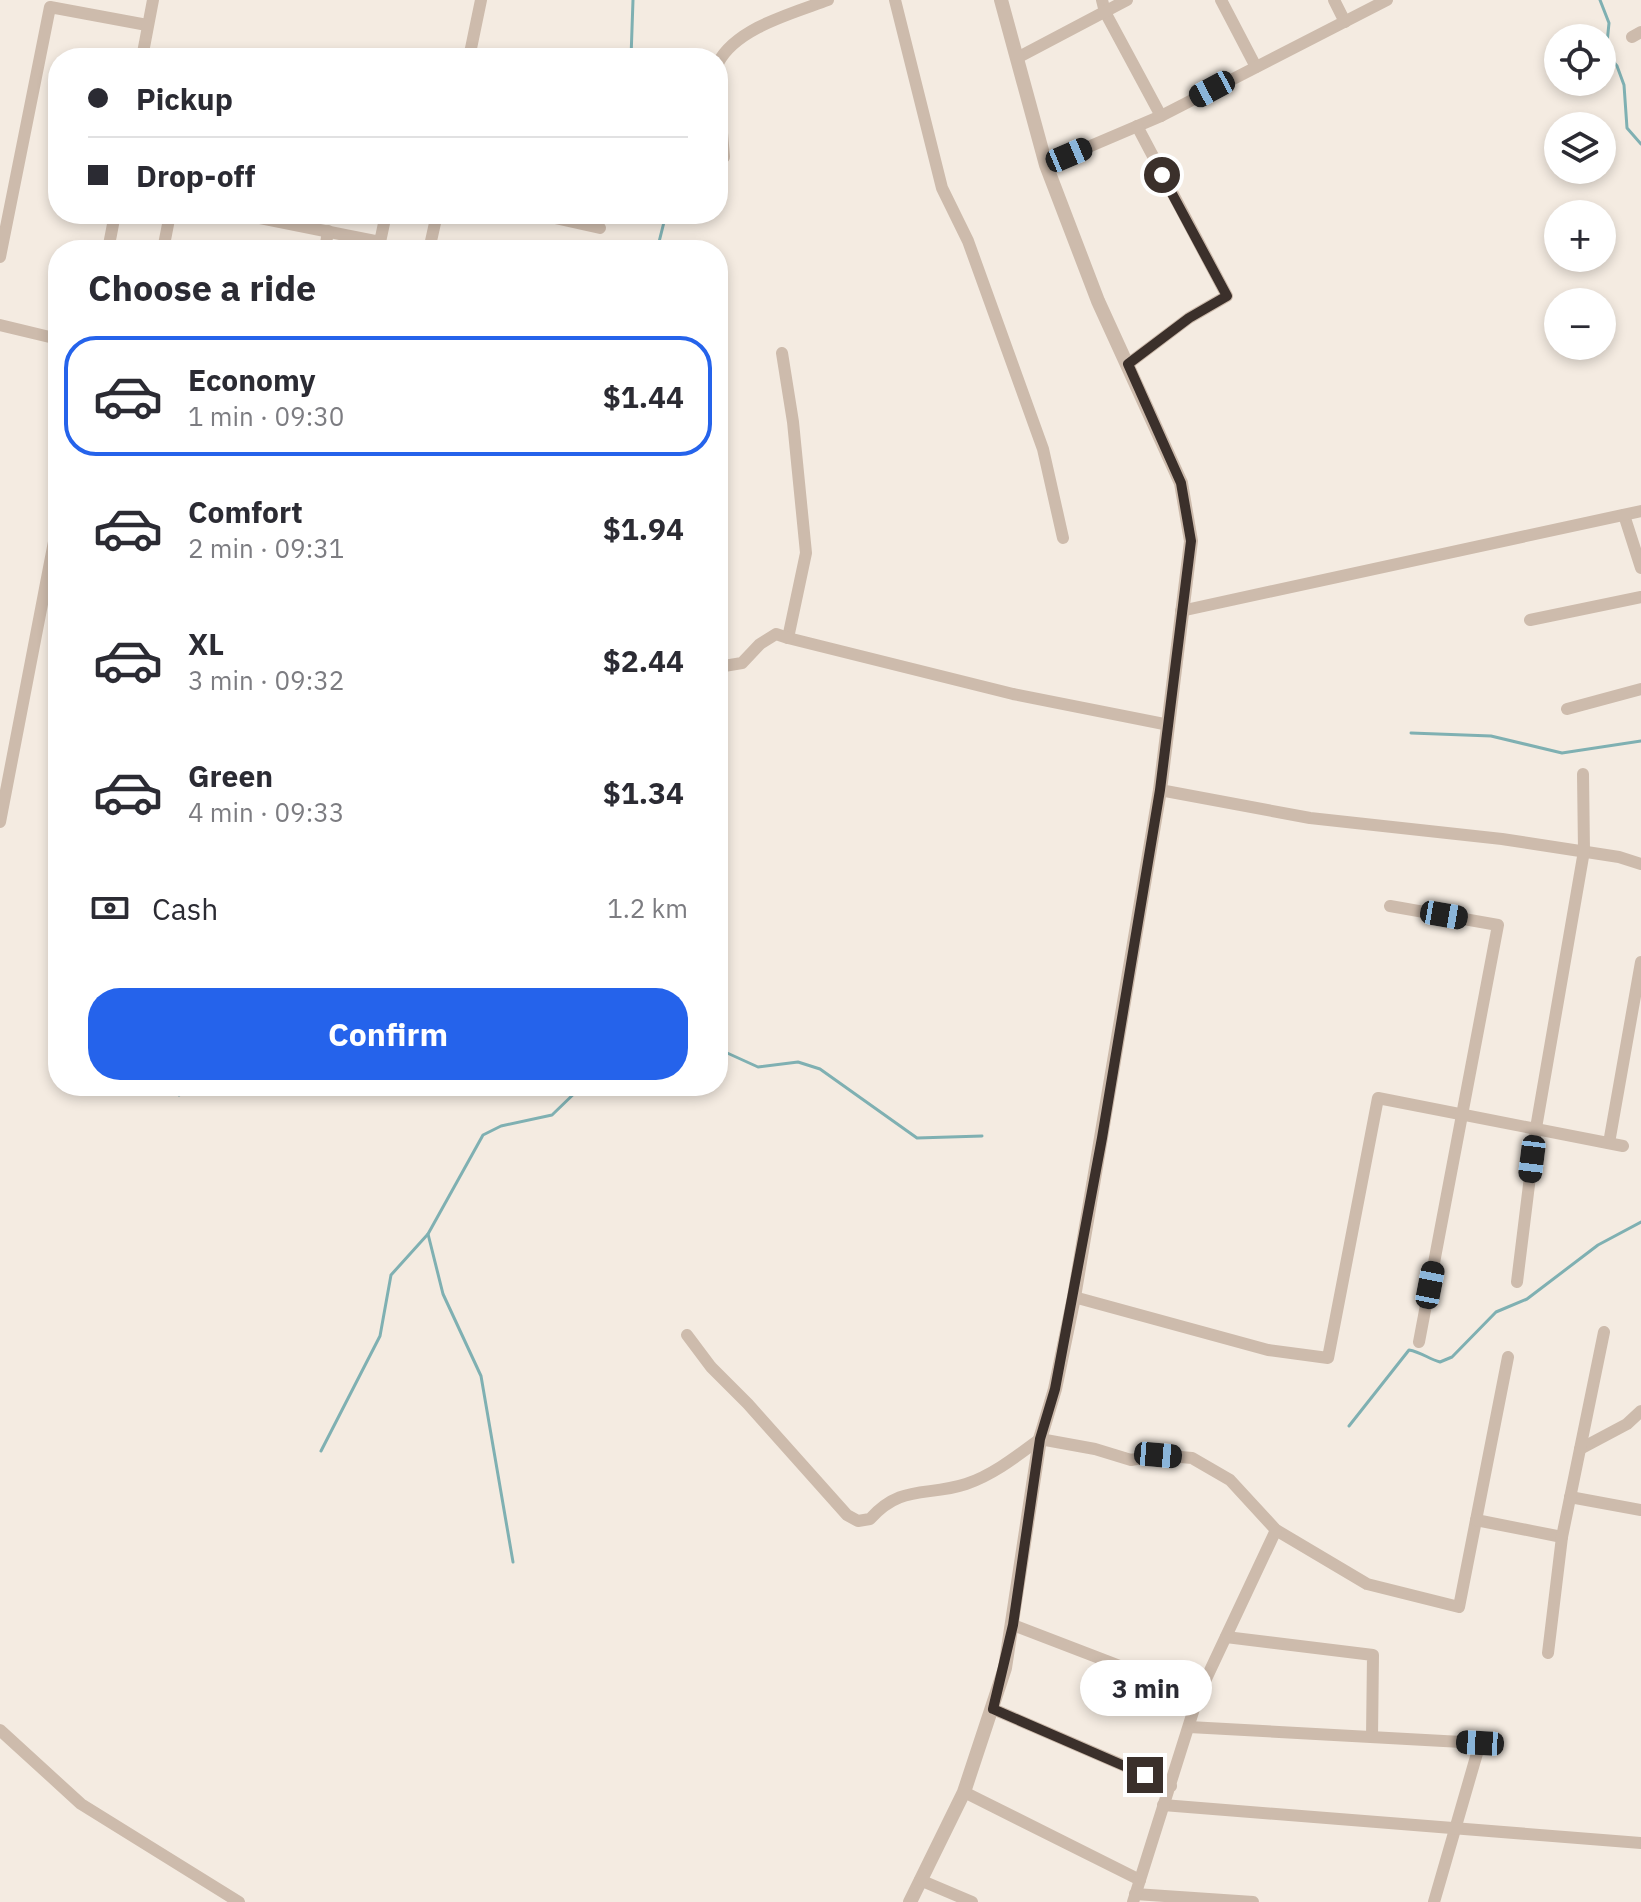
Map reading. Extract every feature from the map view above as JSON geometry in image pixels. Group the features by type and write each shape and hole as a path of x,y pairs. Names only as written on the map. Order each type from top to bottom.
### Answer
{"street":[{"path":"144,48 153,0"},
{"path":"471,48 481,0"},
{"path":"728,48 740,38 776,20 828,0"},
{"path":"895,0 942,188 968,241 1043,449 1063,538"},
{"path":"910,1902 964,1792 993,1709 1013,1625 1040,1439 1055,1389 1074,1297 1160,790 1191,541 1181,483 1098,301 1046,165 1001,0"},
{"path":"1017,58 1104,6 1127,0"},
{"path":"1221,0 1256,67"},
{"path":"1334,0 1345,22"},
{"path":"1046,165 1161,116 1387,0"},
{"path":"1104,6 1161,116"},
{"path":"0,257 2,233 50,7 147,25"},
{"path":"1128,364 1189,318 1227,296 1137,126"},
{"path":"292,224 371,240"},
{"path":"582,224 600,228"},
{"path":"327,240 328,231"},
{"path":"0,325 48,337"},
{"path":"782,353 793,422 806,553 788,638"},
{"path":"1181,611 1641,511"},
{"path":"1624,515 1641,568"},
{"path":"0,822 48,573"},
{"path":"1530,620 1641,597"},
{"path":"728,665 742,663 760,644 776,634 1013,694 1169,725"},
{"path":"1567,709 1641,689"},
{"path":"1517,1282 1536,1128 1584,851 1583,774"},
{"path":"1160,790 1310,818 1487,837 1619,857 1641,864"},
{"path":"1390,906 1498,925 1419,1342"},
{"path":"1609,1143 1641,962"},
{"path":"1074,1297 1268,1350 1328,1358 1378,1098 1623,1146"},
{"path":"1548,1653 1562,1537 1604,1332"},
{"path":"687,1335 711,1367 847,1515 858,1521 870,1519 884,1503 898,1496 966,1484 1003,1466 1040,1439 1095,1449 1131,1460 1158,1455 1192,1458 1230,1480 1276,1530 1367,1584 1459,1607 1508,1357"},
{"path":"1580,1449 1627,1424 1641,1411"},
{"path":"1570,1497 1641,1510"},
{"path":"1476,1520 1562,1537"},
{"path":"1253,1902 1134,1898 1198,1696 1276,1530"},
{"path":"1013,1625 1198,1696"},
{"path":"1226,1637 1373,1655 1372,1737"},
{"path":"993,1709 1171,1786"},
{"path":"1189,1727 1480,1743 1434,1902"},
{"path":"0,1730 81,1804 239,1902"},
{"path":"964,1792 1140,1880"},
{"path":"1163,1805 1641,1843"},
{"path":"920,1880 972,1902"}],"waterway":[{"path":"631,48 633,0"},
{"path":"1600,0 1609,23 1606,53 1617,66 1624,85 1627,128 1641,144"},
{"path":"660,240 664,224"},
{"path":"1411,733 1491,736 1562,753 1641,741"},
{"path":"728,1053 758,1067 798,1062 820,1069 917,1138 982,1136"},
{"path":"321,1451 380,1336 391,1275 428,1234 483,1135 501,1126 552,1115 572,1096"},
{"path":"1349,1426 1409,1350 1440,1362 1452,1357 1496,1312 1527,1299 1598,1245 1641,1222"},
{"path":"428,1234 443,1294 481,1376 513,1562"}],"route":[{"path":"1145,1775 993,1709 1013,1625 1040,1439 1055,1389 1074,1297 1102,1138 1160,790 1191,541 1181,483 1128,364 1189,318 1227,296 1162,175"}]}
